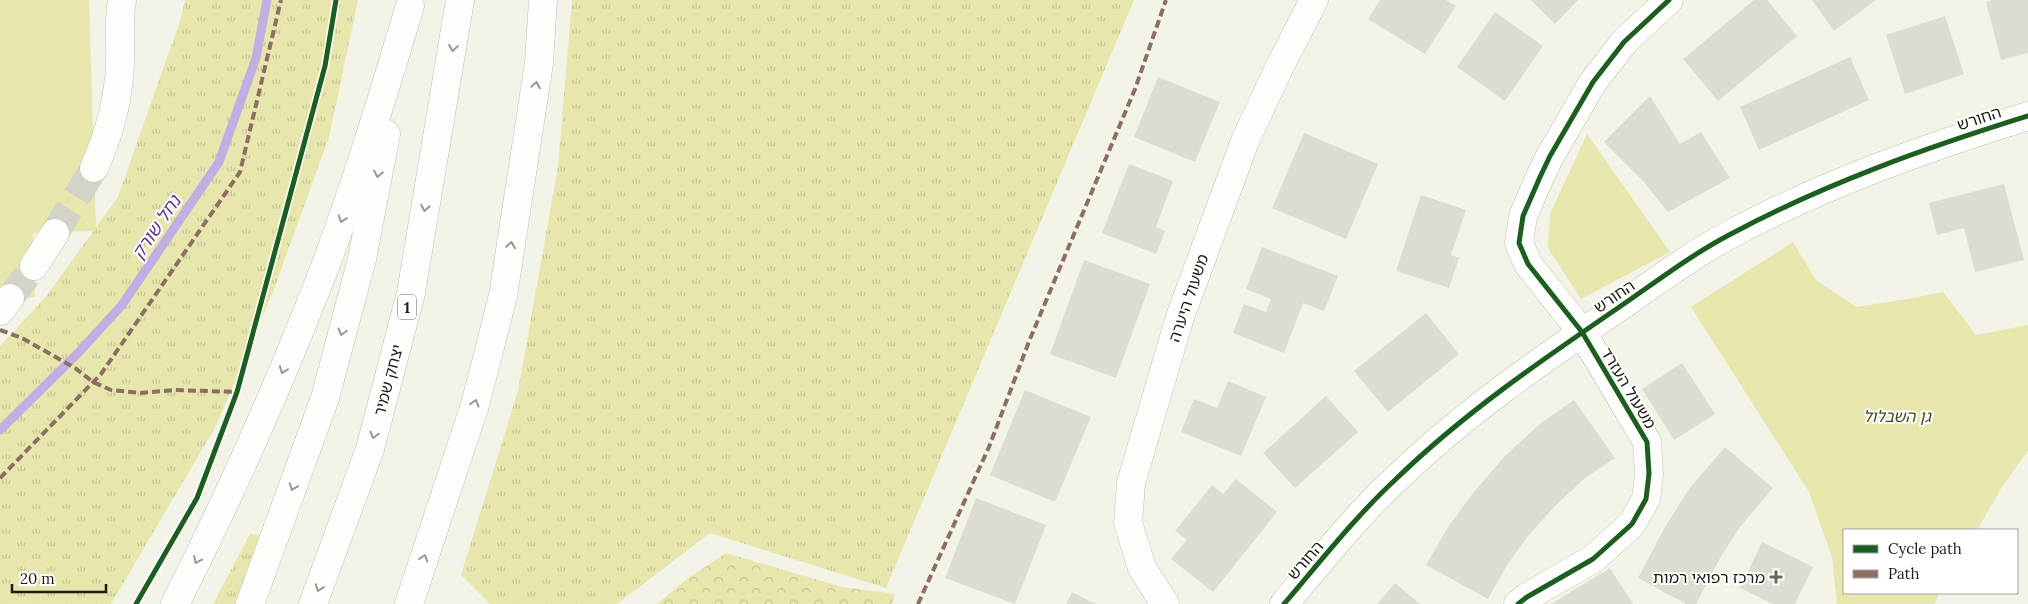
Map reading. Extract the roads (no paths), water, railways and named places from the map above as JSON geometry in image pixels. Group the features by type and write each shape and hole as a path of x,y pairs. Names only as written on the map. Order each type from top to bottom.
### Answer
{"main road":[{"path":"94,168 106,140 114,112 120,70 122,0"},
{"name":"יצחק שמיר","path":"313,604 370,449 411,293 460,0"},
{"path":"409,604 474,405 503,296 539,64 543,0"},
{"name":"משעול היערה","path":"1165,604 1142,568 1128,523 1131,483 1180,317 1245,141 1279,68 1314,0"},
{"name":"משעול העזרד","path":"1518,604 1593,560 1632,524 1646,499 1649,474 1647,442 1582,332 1528,264 1519,243 1523,216 1550,156 1593,82 1624,42 1669,0"},
{"path":"175,604 264,417 323,271 370,138 410,3"},
{"path":"250,604 325,398 362,259 410,3"},
{"name":"החורש","path":"1284,604 1332,547 1395,479 1474,410 1523,372 1688,261 1754,222 1852,177 1916,152 2028,116"},
{"path":"34,266 56,232"}],"waterway":[{"name":"נחל שורק","path":"0,430 79,352 122,305 219,162 256,58 267,0"}],"tunnel":[{"path":"55,233 94,168"},
{"path":"10,298 34,266"}],"place":[{"name":"מרכז רפואי רמות","path":"1776,577"}],"park label":[{"name":"גן השבלול","path":"1897,416"}]}
